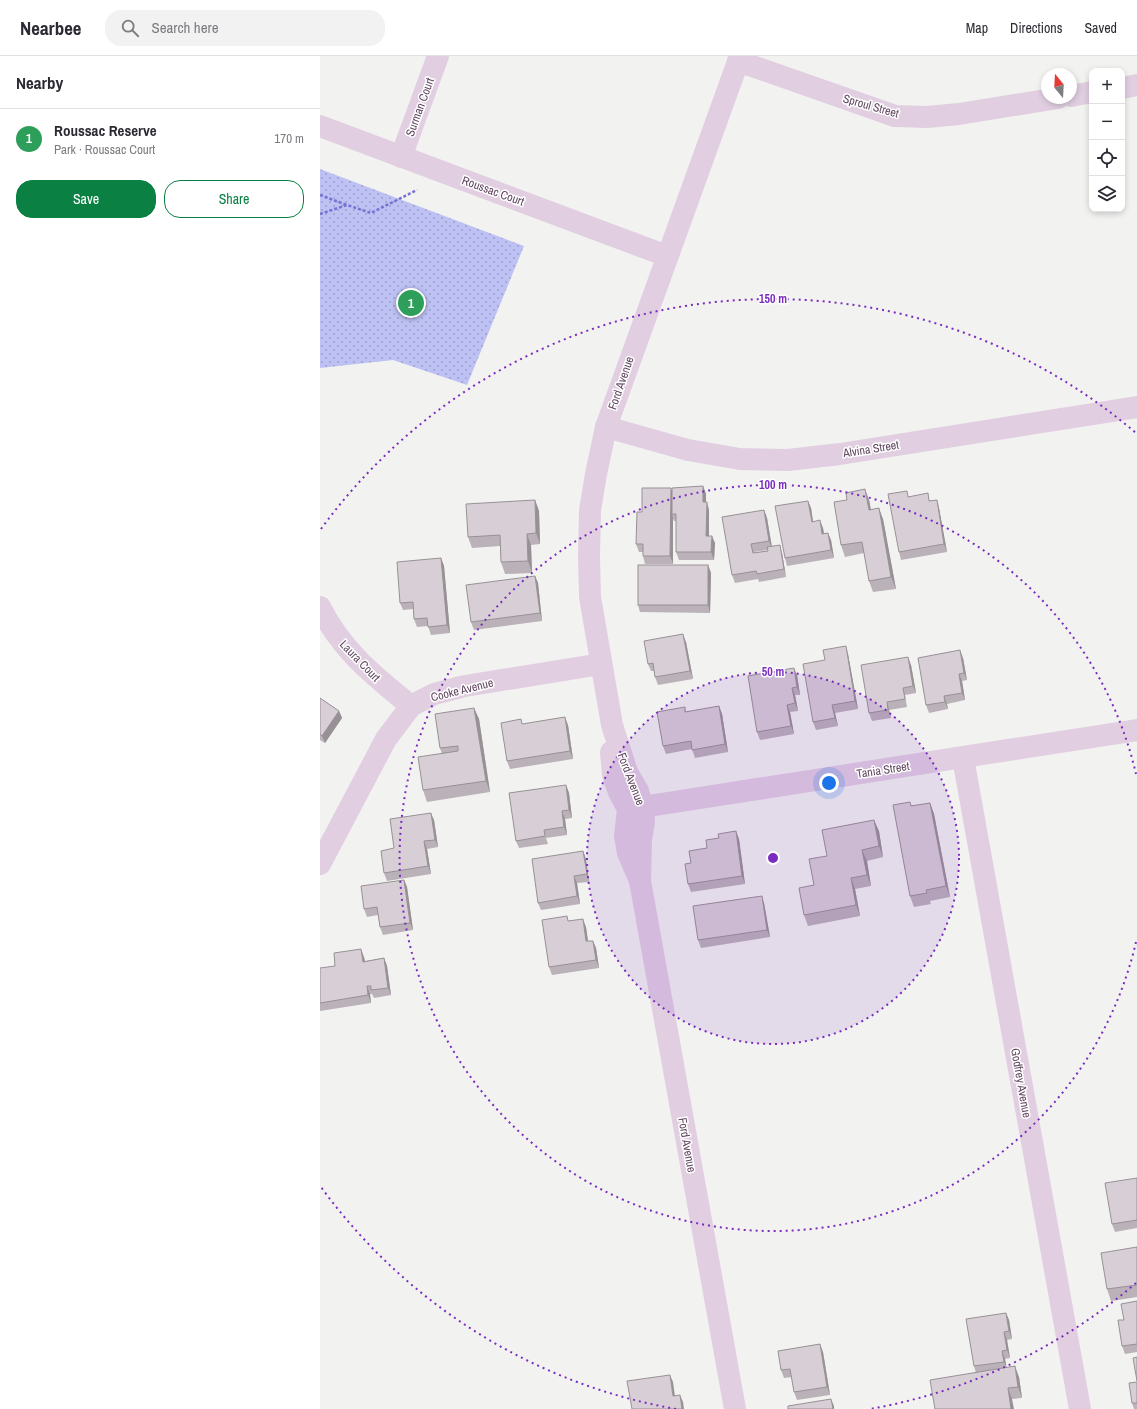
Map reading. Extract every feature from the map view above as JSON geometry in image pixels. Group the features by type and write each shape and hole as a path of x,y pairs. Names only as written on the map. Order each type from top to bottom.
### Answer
{"street":[{"name":"Surman Court","path":"401,157 438,56"},
{"name":"Sproul Street","path":"739,58 894,116 927,117 951,115 1041,101"},
{"name":"Ford Avenue","path":"735,1409 640,881 628,854 625,836 636,808 618,792 610,760 612,725 590,597 589,557 590,510 606,427 739,58"},
{"path":"1125,87 1137,85"},
{"path":"1077,95 1089,93"},
{"name":"Roussac Court","path":"320,126 667,256"},
{"name":"Alvina Street","path":"606,427 688,450 740,459 788,460 840,454 1137,407"},
{"name":"Laura Court","path":"320,607 341,643 367,671 410,706"},
{"name":"Cooke Avenue","path":"320,864 386,739 410,706 434,694 465,686 601,664"},
{"name":"Tania Street","path":"636,808 1137,730"},
{"name":"Godfrey Avenue","path":"963,758 1080,1409"}],"path":[{"path":"320,196 371,213 417,190"},
{"path":"320,214 347,205"}],"shaded area":[{"path":"320,169 524,246 467,385 393,360 320,368"}],"building":[{"path":"703,486 703,502 707,502 706,536 712,536 711,552 676,552 676,514 672,514 672,488"},
{"path":"642,488 671,488 670,556 643,556 643,544 636,544 637,512 642,512"},
{"path":"865,489 869,510 879,508 891,577 869,581 862,542 841,545 834,502 847,500 846,493"},
{"path":"907,491 908,497 928,493 929,501 937,500 944,544 899,552 888,494"},
{"path":"535,500 536,533 527,534 528,561 501,562 500,535 468,537 466,504"},
{"path":"808,501 812,522 820,520 822,534 828,533 831,550 785,558 775,506"},
{"path":"764,510 769,541 751,544 753,553 768,551 767,547 780,545 784,569 757,574 756,571 732,575 722,517"},
{"path":"441,558 447,625 428,627 427,618 414,619 413,602 400,603 397,562"},
{"path":"638,565 708,565 708,605 638,605"},
{"path":"535,576 540,613 471,622 466,585"},
{"path":"683,634 690,671 655,677 653,663 648,664 644,641"},
{"path":"846,646 855,701 832,705 835,718 813,722 803,664 825,660 823,650"},
{"path":"960,650 964,673 959,674 962,693 944,696 945,702 926,705 918,658"},
{"path":"908,657 913,686 903,688 905,699 887,702 888,710 869,713 861,665"},
{"path":"794,668 797,687 792,688 795,703 787,705 791,726 757,732 748,676"},
{"path":"320,698 339,711 322,736 320,734"},
{"path":"719,706 725,744 692,750 691,741 663,746 657,712 685,707 685,712"},
{"path":"474,708 486,781 423,790 418,757 458,751 458,746 440,748 435,714"},
{"path":"565,717 570,751 507,761 501,723 521,719 522,724"},
{"path":"566,785 569,810 562,811 564,827 544,830 545,836 516,841 509,793"},
{"path":"910,802 911,806 930,803 946,886 926,890 927,893 910,896 893,805"},
{"path":"431,813 435,840 424,841 428,866 384,873 381,851 394,848 390,819"},
{"path":"874,820 879,846 862,850 867,875 851,878 856,905 804,915 799,888 814,885 809,859 827,856 822,830"},
{"path":"736,831 742,876 688,884 685,864 691,863 689,851 707,848 706,840 719,838 718,834"},
{"path":"583,851 587,874 574,876 577,896 538,903 532,859"},
{"path":"404,880 410,923 380,927 377,907 364,909 361,886"},
{"path":"762,896 767,930 698,940 693,906"},
{"path":"567,916 568,921 583,919 586,941 593,941 596,960 549,967 542,920"},
{"path":"361,949 363,962 384,958 388,988 371,990 371,986 367,986 368,995 320,1003 320,968 335,966 334,953"},
{"path":"1137,1178 1137,1220 1112,1224 1105,1183"},
{"path":"1137,1247 1137,1285 1107,1289 1101,1253"},
{"path":"1137,1301 1137,1344 1122,1346 1118,1320 1124,1320 1121,1304"},
{"path":"1006,1313 1009,1331 1004,1332 1007,1350 1002,1351 1004,1362 974,1366 966,1319"},
{"path":"820,1344 827,1387 794,1392 790,1369 781,1370 778,1351"},
{"path":"1137,1357 1137,1381 1133,1358"},
{"path":"1015,1366 1018,1387 1008,1388 1011,1409 935,1409 930,1380"},
{"path":"670,1375 673,1396 680,1395 682,1409 632,1409 627,1381"},
{"path":"1137,1382 1137,1403 1132,1403 1129,1383"},
{"path":"831,1399 833,1409 788,1409 788,1406"}],"place":[{"name":"Roussac Reserve","path":"411,303"}]}
